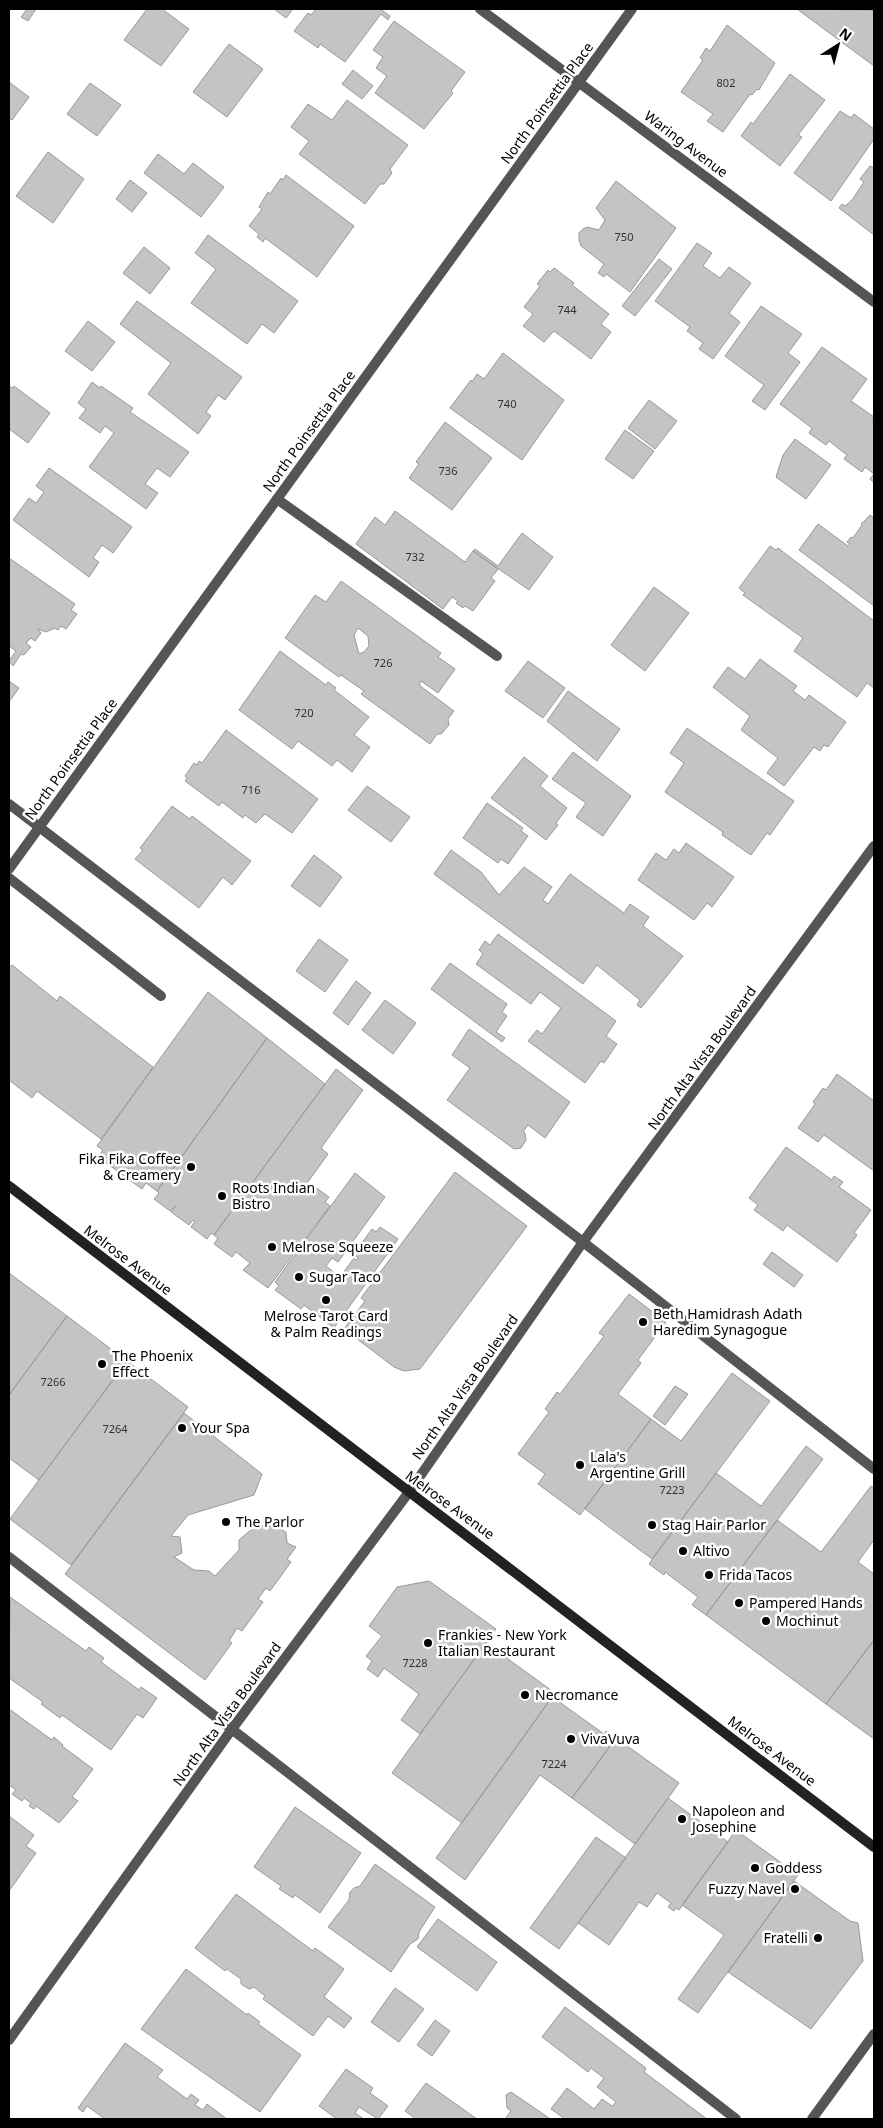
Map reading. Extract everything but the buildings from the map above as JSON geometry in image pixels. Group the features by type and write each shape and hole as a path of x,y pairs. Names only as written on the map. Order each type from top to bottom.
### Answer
{"main road":[{"name":"Melrose Avenue","path":"9,1186 874,1847"}],"street":[{"name":"Waring Avenue","path":"480,9 580,81 874,302"},
{"name":"North Poinsettia Place","path":"9,870 632,9"},
{"path":"277,499 497,656"},
{"path":"9,804 583,1242 874,1469"},
{"name":"North Alta Vista Boulevard","path":"9,2040 232,1729 409,1492 583,1242 874,846"},
{"path":"9,878 161,996"},
{"path":"9,1557 736,2119"},
{"path":"812,2119 874,2034"}],"place":[{"name":"Fika Fika Coffee & Creamery","path":"191,1167"},
{"name":"Roots Indian Bistro","path":"222,1196"},
{"name":"Melrose Squeeze","path":"272,1247"},
{"name":"Sugar Taco","path":"299,1277"},
{"name":"Melrose Tarot Card & Palm Readings","path":"326,1300"},
{"name":"Beth Hamidrash Adath Haredim Synagogue","path":"643,1322"},
{"name":"The Phoenix Effect","path":"102,1364"},
{"name":"Your Spa","path":"182,1428"},
{"name":"Lala's Argentine Grill","path":"580,1465"},
{"name":"The Parlor","path":"226,1522"},
{"name":"Stag Hair Parlor","path":"652,1525"},
{"name":"Altivo","path":"683,1551"},
{"name":"Frida Tacos","path":"709,1575"},
{"name":"Pampered Hands","path":"739,1603"},
{"name":"Mochinut","path":"766,1621"},
{"name":"Frankies - New York Italian Restaurant","path":"428,1643"},
{"name":"Necromance","path":"525,1695"},
{"name":"VivaVuva","path":"571,1739"},
{"name":"Napoleon and Josephine","path":"682,1819"},
{"name":"Goddess","path":"755,1868"},
{"name":"Fuzzy Navel","path":"795,1889"},
{"name":"Fratelli","path":"818,1938"}]}
